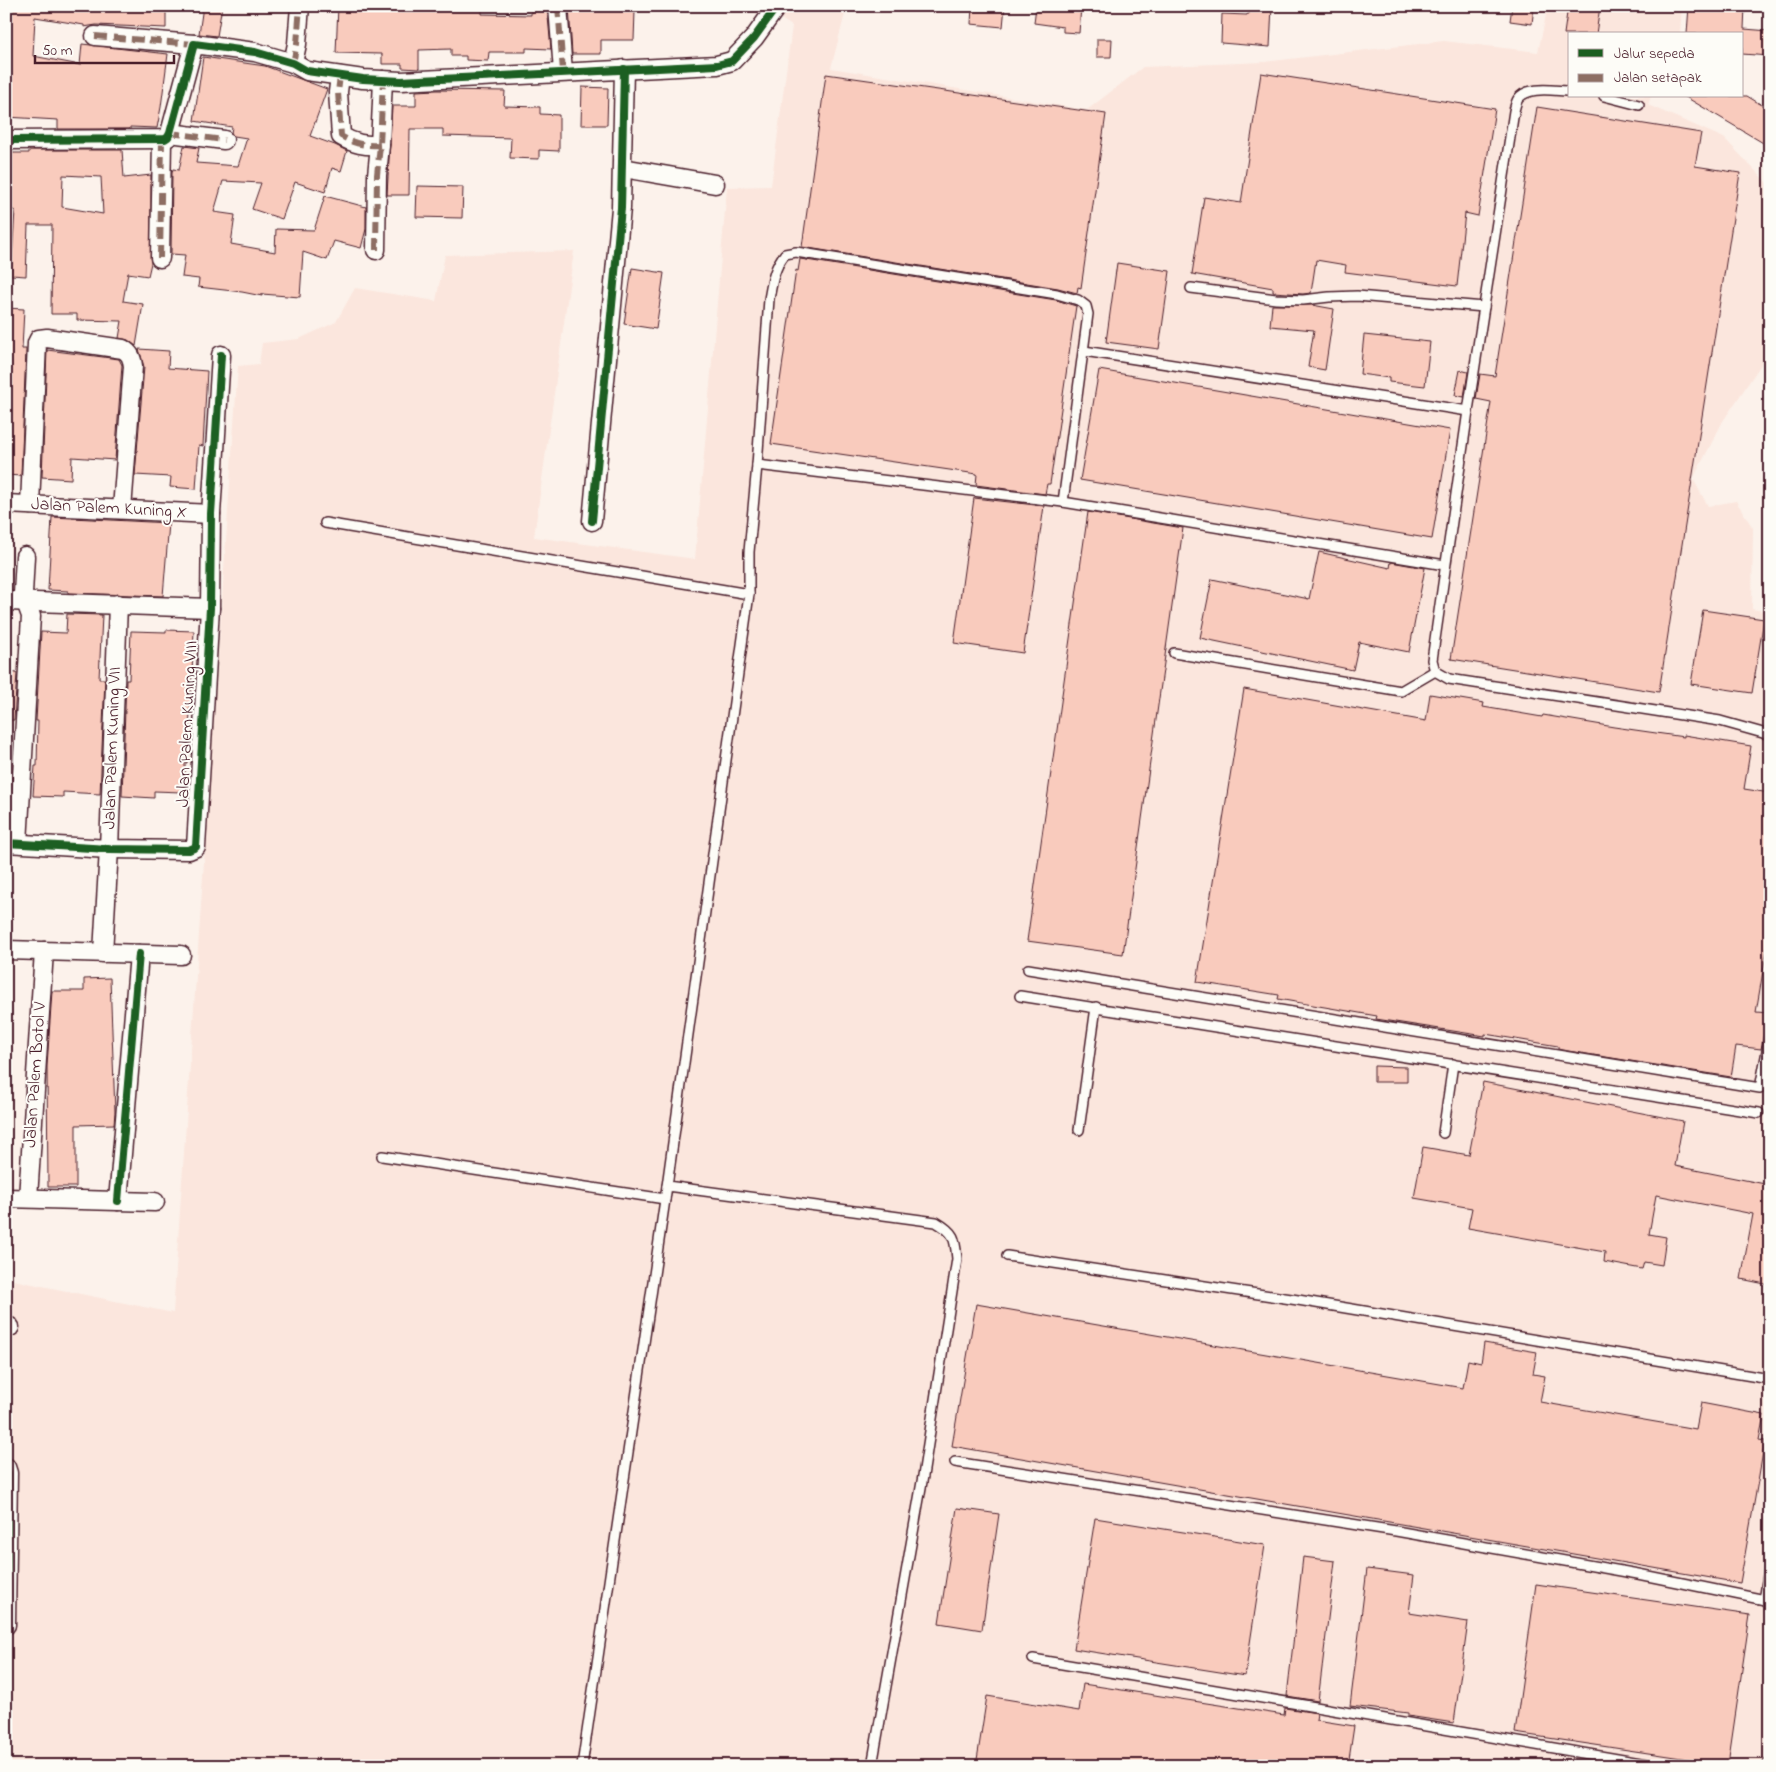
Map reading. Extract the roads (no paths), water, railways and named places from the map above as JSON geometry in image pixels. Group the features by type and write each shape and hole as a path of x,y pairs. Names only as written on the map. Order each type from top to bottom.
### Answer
{"street":[{"path":"293,63 297,44 300,6"},
{"path":"558,6 563,72"},
{"path":"94,36 194,44 255,52 293,63 307,71 401,81 717,65 732,61 754,38 776,6"},
{"path":"160,258 166,136 194,44"},
{"path":"592,521 620,218 623,168 624,69"},
{"path":"340,76 338,92 341,136 353,143 367,146 380,145"},
{"path":"376,250 377,175 383,80"},
{"path":"6,140 166,136 224,140"},
{"path":"623,168 715,184"},
{"path":"30,505 37,343 39,339 47,338 123,349 128,352 132,360 122,509"},
{"name":"Jalan Palem Kuning VIII","path":"109,849 190,850 196,848 210,608 212,514 221,355"},
{"name":"Jalan Palem Kuning X","path":"6,504 212,514"},
{"path":"25,556 23,586 31,616 12,843 109,849"},
{"path":"6,601 210,608"},
{"name":"Jalan Palem Kuning VII","path":"103,953 109,849 118,604"},
{"path":"6,950 181,955"},
{"name":"Jalan Palem Botol V","path":"28,1198 44,951"},
{"path":"118,1201 139,954"},
{"path":"6,1198 155,1202"},
{"path":"6,1467 8,1473 6,1624"}],"lane":[{"path":"1568,92 1533,91 1523,94 1517,100 1504,172 1432,660 1436,671 1449,680 1720,721 1770,735"},
{"path":"1612,98 1639,105"},
{"path":"582,1766 667,1186 749,594 749,552 769,300 778,262 784,254 796,252 1067,296 1078,300 1086,306 1088,314 1084,351 1063,502"},
{"path":"1191,288 1276,299 1303,300 1357,296 1484,307"},
{"path":"1084,351 1468,411"},
{"path":"757,465 1063,502 1445,566"},
{"path":"325,523 749,594"},
{"path":"1174,653 1401,691 1436,671"},
{"path":"1028,969 1760,1088 1770,1035"},
{"path":"1020,996 1759,1114"},
{"path":"1079,1130 1096,1007"},
{"path":"1443,1133 1453,1064"},
{"path":"382,1156 664,1199"},
{"path":"667,1186 936,1222 949,1230 955,1239 957,1259 923,1476 872,1766"},
{"path":"1007,1256 1317,1304 1770,1379"},
{"path":"955,1462 1405,1532 1638,1574 1767,1601 1770,1562"},
{"path":"1033,1659 1658,1766"},
{"path":"1767,1766 1770,1761"}]}
